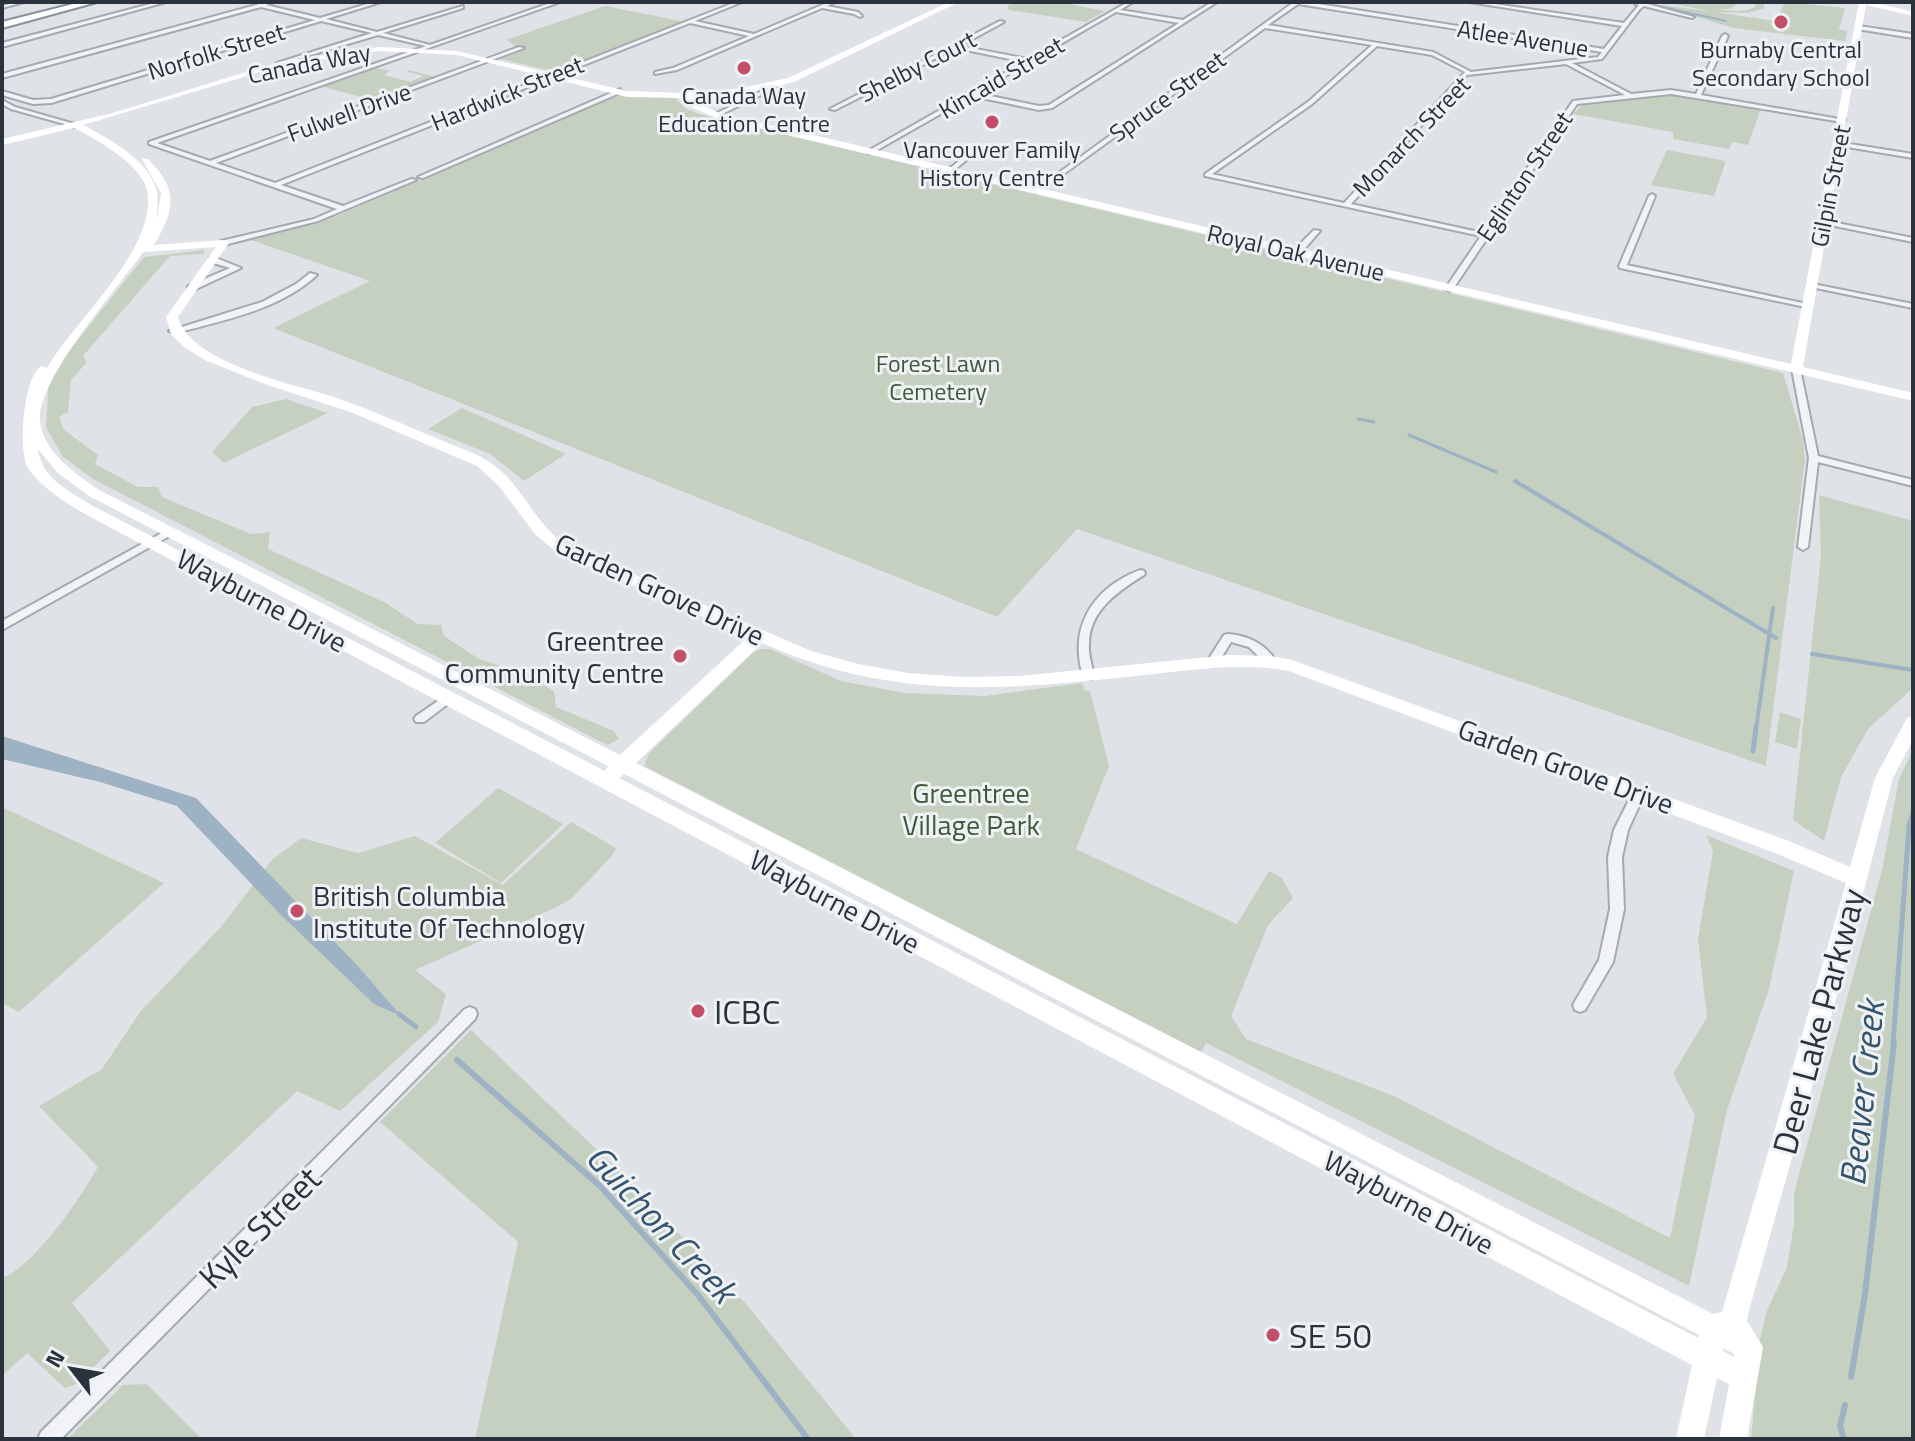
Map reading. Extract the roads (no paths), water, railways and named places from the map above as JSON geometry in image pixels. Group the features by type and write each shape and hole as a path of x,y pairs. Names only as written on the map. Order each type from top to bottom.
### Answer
{"highway":[{"path":"2,22 69,2"},
{"path":"2,22 92,2"}],"street":[{"path":"2,7 22,2"},
{"path":"2,45 164,2"},
{"path":"248,2 449,52"},
{"path":"2,76 272,2"},
{"name":"Norfolk Street","path":"2,93 35,103 54,100 379,2"},
{"path":"344,209 151,143 558,2"},
{"name":"Hardwick Street","path":"274,186 740,2"},
{"path":"657,73 675,69 833,2"},
{"name":"Canada Way","path":"2,142 81,124 325,52 427,47 646,96 742,91 780,83 955,2"},
{"name":"Kincaid Street","path":"870,152 1131,2"},
{"path":"971,94 1044,108 1215,2"},
{"name":"Spruce Street","path":"1037,191 1297,2"},
{"name":"Atlee Avenue","path":"1297,2 1606,51"},
{"path":"1471,2 1625,25"},
{"path":"1634,2 1692,17"},
{"path":"1864,2 1913,12"},
{"name":"Gilpin Street","path":"1796,369 1864,2"},
{"path":"1606,51 1644,4"},
{"path":"325,52 461,7"},
{"path":"822,7 860,16"},
{"path":"1116,11 1184,22"},
{"path":"690,22 754,35"},
{"name":"Shelby Court","path":"833,109 1002,22"},
{"path":"1265,26 1436,55 1469,72"},
{"path":"1859,28 1913,36"},
{"path":"1698,96 1725,36"},
{"path":"1375,45 1310,103 1207,175 1484,235"},
{"path":"955,46 1029,61"},
{"name":"Fulwell Drive","path":"208,164 521,48"},
{"name":"Monarch Street","path":"1346,205 1469,72 1596,60 1606,51"},
{"path":"1568,63 1630,95"},
{"path":"716,115 772,88"},
{"path":"139,249 224,243 303,224 620,91"},
{"name":"Eglinton Street","path":"1449,289 1574,103 1668,92 1842,120"},
{"name":"Royal Oak Avenue","path":"689,94 699,109 716,115 1913,397"},
{"path":"739,96 750,99"},
{"name":"Wayburne Drive","path":"2,102 33,108 81,124 124,156 159,190 139,249 45,353 17,404 18,435 28,458 56,488 151,542 448,698 613,773 1724,1326 1749,1347 1744,1377 613,773 75,482 47,455 35,428 32,404 45,353"},
{"name":"Wayburne Drive","path":"12,105 13,108 81,124"},
{"path":"37,134 58,119"},
{"path":"1837,144 1913,156"},
{"path":"951,170 967,157"},
{"path":"1652,196 1623,266 1807,306"},
{"path":"1822,222 1913,240"},
{"path":"1297,252 1316,231"},
{"path":"224,243 172,317 173,331 267,301 302,285 313,275"},
{"path":"191,288 237,268 213,260"},
{"path":"1811,285 1913,306"},
{"name":"Garden Grove Drive","path":"173,331 191,348 236,368 353,409 482,463 501,479 550,541 759,636 832,663 908,679 990,683 1212,663 1271,662 1323,676 1639,793 1857,879"},
{"path":"1796,369 1814,458 1803,547"},
{"path":"1814,458 1913,483"},
{"path":"2,626 169,532"},
{"path":"1088,676 1083,647 1088,621 1105,598 1140,573"},
{"path":"613,773 759,636"},
{"path":"420,719 448,698"},
{"name":"Deer Lake Parkway","path":"1690,1439 1708,1357 1724,1326 1884,778 1913,723"},
{"path":"1580,1005 1606,962 1617,909 1615,857 1621,830 1639,793"},
{"name":"Kyle Street","path":"48,1439 470,1014"},
{"path":"1733,1439 1744,1377"}],"water":[{"path":"2,736 196,798 357,965 401,1016 374,1004 282,916 177,806 100,782 2,759"}],"waterway":[{"path":"2,8 28,2"},
{"path":"1653,5 1726,21"},
{"path":"1358,419 1374,422"},
{"path":"1409,435 1496,472"},
{"path":"1515,481 1769,634"},
{"path":"1769,634 1773,608"},
{"path":"1756,729 1769,634"},
{"path":"1769,634 1776,638"},
{"path":"1812,654 1913,670"},
{"path":"1753,751 1756,727"},
{"name":"Beaver Creek","path":"1893,1044 1909,826 1913,813"},
{"name":"Guichon Creek","path":"399,1014 416,1027"},
{"name":"Beaver Creek","path":"1851,1377 1865,1294 1894,1042"},
{"name":"Guichon Creek","path":"457,1060 600,1186 698,1295 808,1439"},
{"name":"Beaver Creek","path":"1844,1439 1840,1426 1845,1405"}],"place":[{"name":"Burnaby Central Secondary School","path":"1781,22"},
{"name":"Canada Way Education Centre","path":"744,68"},
{"name":"Vancouver Family History Centre","path":"992,122"},
{"name":"Greentree Community Centre","path":"680,656"},
{"name":"British Columbia Institute Of Technology","path":"297,911"},
{"name":"ICBC","path":"698,1011"},
{"name":"SE 50","path":"1273,1335"}],"park label":[{"name":"Forest Lawn Cemetery","path":"938,377"},
{"name":"Greentree Village Park","path":"971,808"}]}
